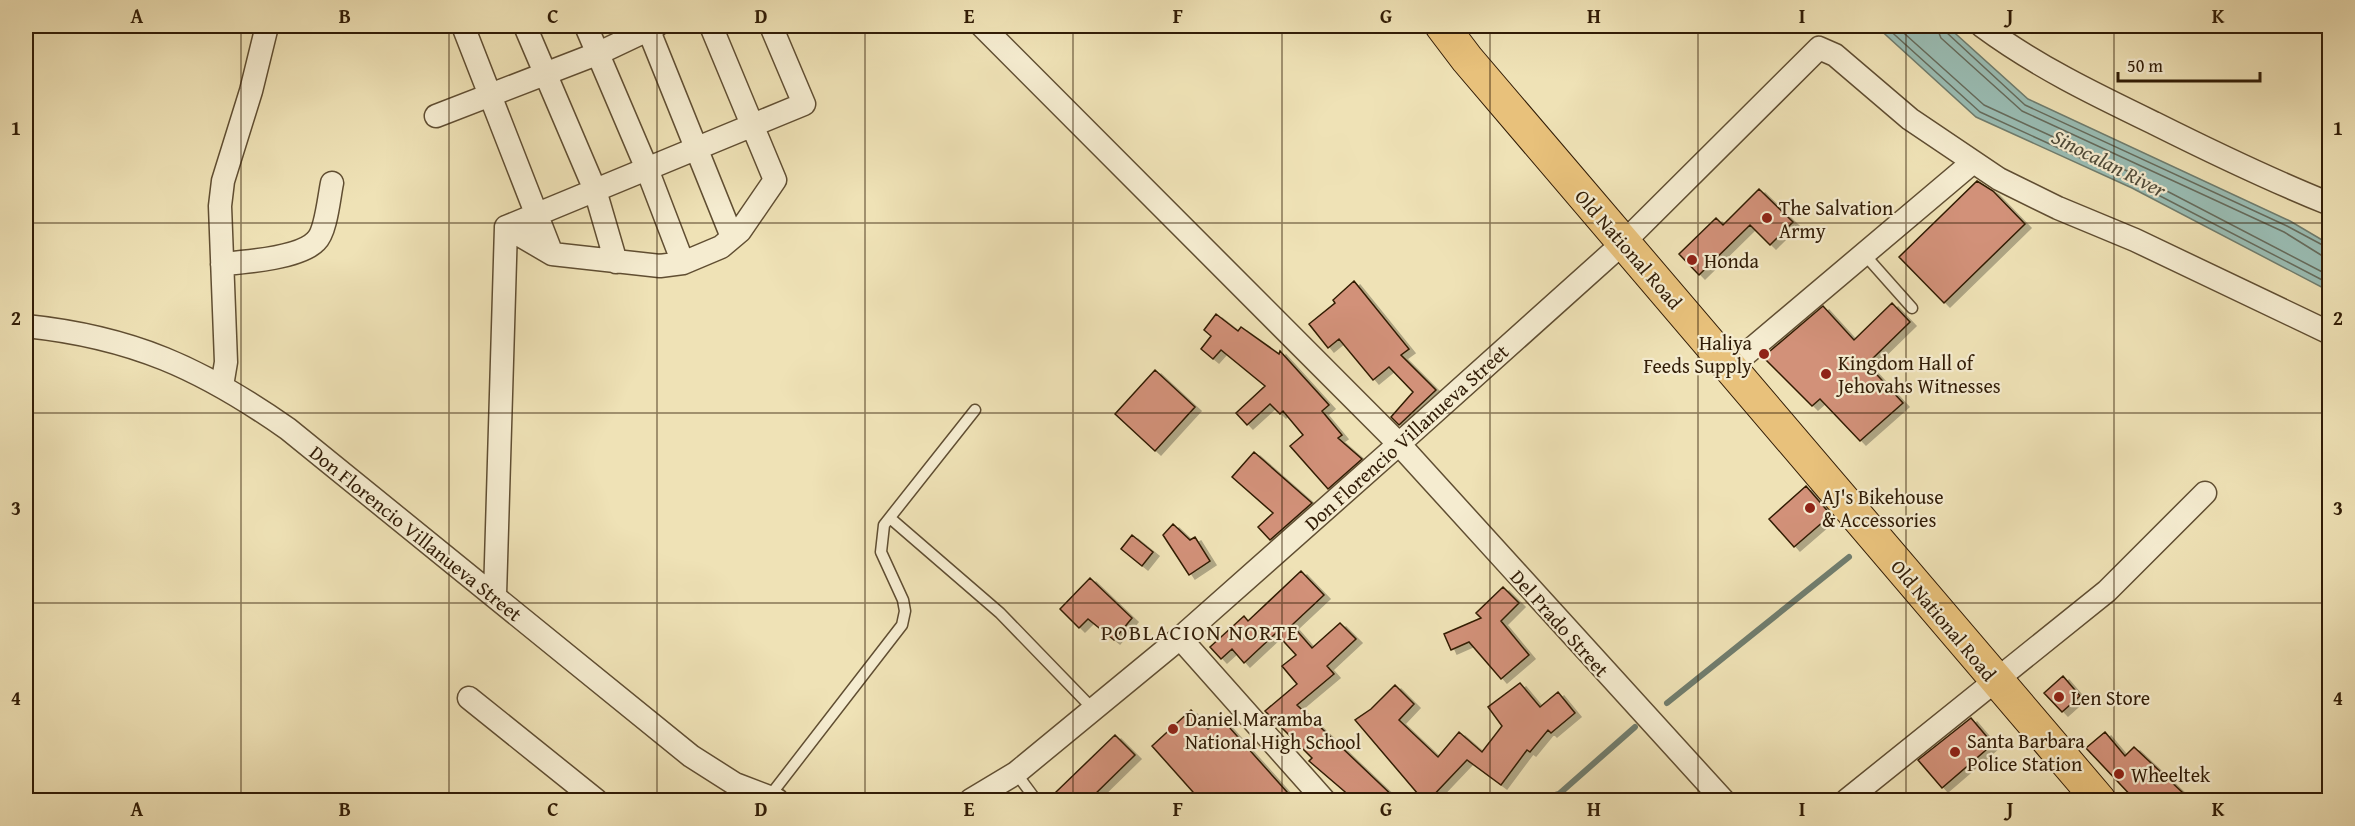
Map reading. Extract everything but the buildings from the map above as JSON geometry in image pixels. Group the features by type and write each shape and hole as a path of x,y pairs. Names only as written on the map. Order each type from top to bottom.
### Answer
{"main road":[{"name":"Old National Road","path":"1447,28 1623,243 2099,801"}],"street":[{"path":"222,386 226,362 220,206 223,181 267,26"},
{"path":"463,26 552,254"},
{"path":"525,26 595,190 616,262"},
{"path":"586,26 647,169 683,263"},
{"path":"436,116 544,72 599,53 650,26 732,237"},
{"path":"506,227 552,254 660,266 683,263 721,247 740,231 776,180 711,26"},
{"path":"506,227 804,104 771,26"},
{"name":"Del Prado Street","path":"982,26 1399,444 1723,801"},
{"path":"1982,26 2063,79 2279,183 2330,204"},
{"name":"Don Florencio Villanueva Street","path":"971,801 1016,773 1180,638 1399,444 1623,243 1820,48 1835,55 1910,119 1973,162"},
{"path":"1729,368 1973,162 1999,179 2058,208 2135,240 2330,333"},
{"path":"222,264 280,255 306,248 317,241 321,233 332,183"},
{"path":"495,595 506,227"},
{"name":"Don Florencio Villanueva Street","path":"26,326 115,340 170,359 222,386 288,429 691,756 735,784 773,799"},
{"path":"1847,801 2107,591 2205,493"},
{"path":"1180,638 1324,801"},
{"path":"469,698 596,801"}],"lane":[{"path":"1864,255 1912,308"},
{"path":"773,799 902,625 905,611 903,600 881,552 884,525 975,410"},
{"path":"890,518 1000,613 1094,709"},
{"path":"1016,773 1035,801"}],"water":[{"name":"Sinocalan River","path":"1876,26 1947,26 2028,99 2290,221 2329,244 2329,291 2132,188 1976,117"}],"waterway":[{"path":"1667,703 1849,557"},
{"path":"1537,800 1559,794 1635,727"}],"place":[{"name":"The Salvation Army","path":"1767,218"},
{"name":"Honda","path":"1692,260"},
{"name":"Haliya Feeds Supply","path":"1764,354"},
{"name":"Kingdom Hall of Jehovahs Witnesses","path":"1826,374"},
{"name":"AJ's Bikehouse & Accessories","path":"1810,508"},
{"name":"Len Store","path":"2059,697"},
{"name":"Daniel Maramba National High School","path":"1173,729"},
{"name":"Santa Barbara Police Station","path":"1955,752"},
{"name":"Wheeltek","path":"2119,774"}],"district":[{"name":"POBLACION NORTE","path":"1200,632"}]}
